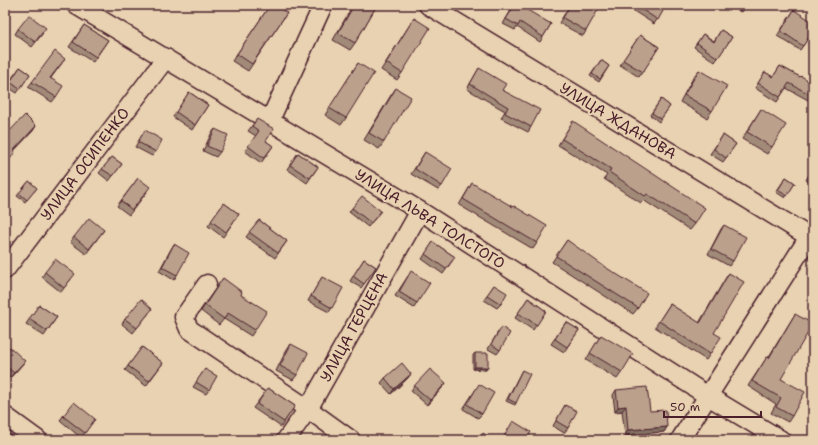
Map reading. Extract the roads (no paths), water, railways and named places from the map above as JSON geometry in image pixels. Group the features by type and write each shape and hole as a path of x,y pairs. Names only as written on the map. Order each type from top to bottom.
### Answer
{"street":[{"name":"УЛИЦА ЛЬВА ТОЛСТОГО","path":"76,5 420,211 708,396 781,440"},
{"path":"270,120 323,5"},
{"name":"УЛИЦА ЖДАНОВА","path":"428,5 811,238 680,440"},
{"name":"УЛИЦА ОСИПЕНКО","path":"5,270 166,58"},
{"name":"УЛИЦА ГЕРЦЕНА","path":"286,440 308,409 420,211"},
{"path":"207,284 184,317 189,329 308,409 351,440"},
{"path":"5,416 38,440"}]}
